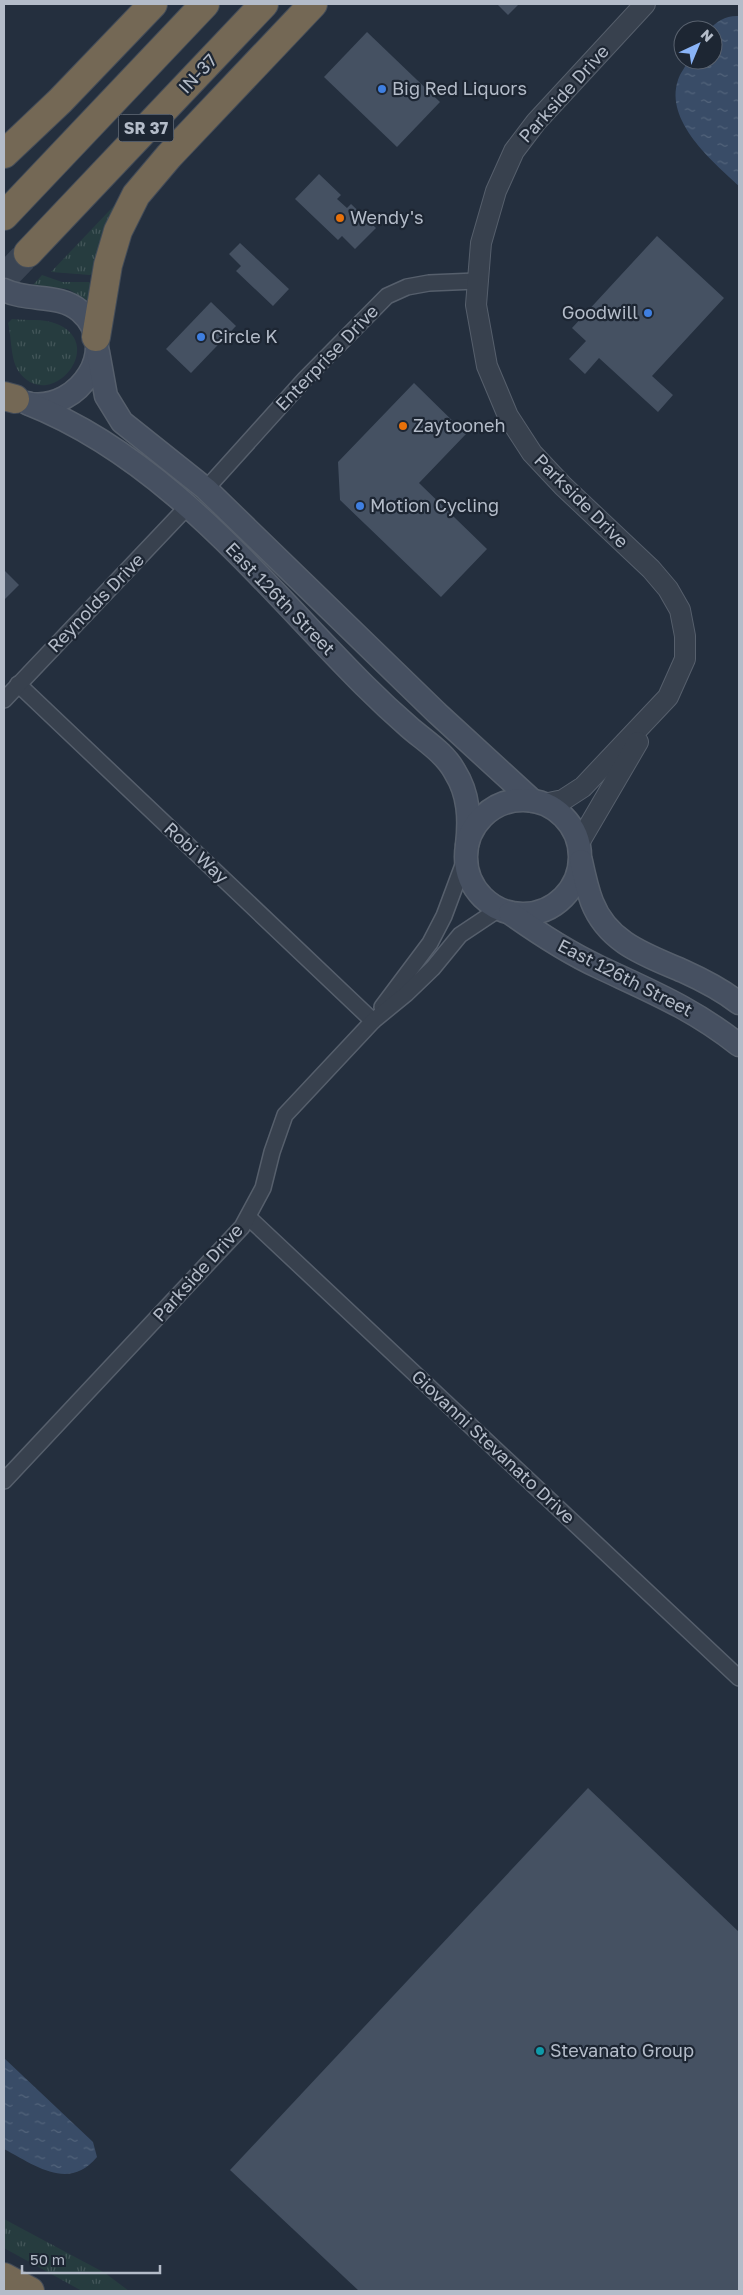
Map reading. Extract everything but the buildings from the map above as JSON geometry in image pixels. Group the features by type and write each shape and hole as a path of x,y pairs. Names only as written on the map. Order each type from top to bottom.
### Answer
{"highway":[{"path":"4,154 60,101 153,4"},
{"name":"SR 37","path":"4,216 204,4"},
{"name":"IN-37","path":"28,253 264,4"},
{"path":"97,345 108,265 118,231 136,195 170,156 313,4"},
{"path":"4,2277 30,2291"}],"main road":[{"path":"12,397 46,404 71,395 88,376 97,345 83,314 72,305 13,293"},
{"name":"East 126th Street","path":"97,345 104,389 115,413 136,435 175,462 206,488 437,713 539,802"},
{"name":"East 126th Street","path":"12,397 58,416 100,442 142,469 188,506 376,697 448,762 460,780 467,800 467,851"},
{"path":"521,800 539,802 566,819 580,852 574,885 557,904 535,914 504,911 486,900 475,888 468,873 467,851 478,822 497,806 521,800"},
{"name":"East 126th Street","path":"580,852 592,902 608,928 617,938 640,954 714,986 739,1003"},
{"name":"East 126th Street","path":"504,911 546,938 597,966 692,1011 739,1046"}],"street":[{"name":"Parkside Drive","path":"539,802 563,800 583,787 657,710 668,697 678,678 685,659 685,636 680,610 668,588 651,569 563,486 532,453 508,416 487,366 476,305 476,281 481,243 494,199 514,151 536,122 645,4"},
{"name":"Enterprise Drive","path":"206,488 305,378 387,296 407,288 429,283 476,281"},
{"name":"Reynolds Drive","path":"4,700 188,506"},
{"name":"Robi Way","path":"18,684 373,1021"},
{"name":"Parkside Drive","path":"580,852 657,710"},
{"name":"Parkside Drive","path":"4,1481 242,1227 263,1188 272,1152 285,1115 373,1021 430,943 444,916 467,851"},
{"name":"Parkside Drive","path":"373,1021 406,994 460,935 504,911"},
{"name":"Giovanni Stevanato Drive","path":"248,1217 739,1678"}],"green space":[{"path":"128,191 97,271 90,275 51,272"},
{"path":"42,275 62,282 89,282 94,287 90,302 68,289 33,285"},
{"path":"12,319 52,322 71,334 77,346 76,359 69,372 58,381 45,385 32,383 19,372 13,355 8,323"},
{"path":"4,2219 105,2273 129,2291 82,2291 4,2248"}],"water":[{"path":"730,16 739,16 739,186 705,153 684,125 678,110 676,95 678,80 683,70 723,70 723,20 721,20"},
{"path":"4,2058 93,2142 97,2157 86,2167 64,2174 52,2172 40,2168 4,2149"}],"tunnel":[{"path":"4,278 28,253"}],"place":[{"name":"Big Red Liquors","path":"382,89"},
{"name":"Wendy's","path":"340,218"},
{"name":"Goodwill","path":"648,313"},
{"name":"Circle K","path":"201,337"},
{"name":"Zaytooneh","path":"403,426"},
{"name":"Motion Cycling","path":"360,506"},
{"name":"Stevanato Group","path":"540,2051"}]}
